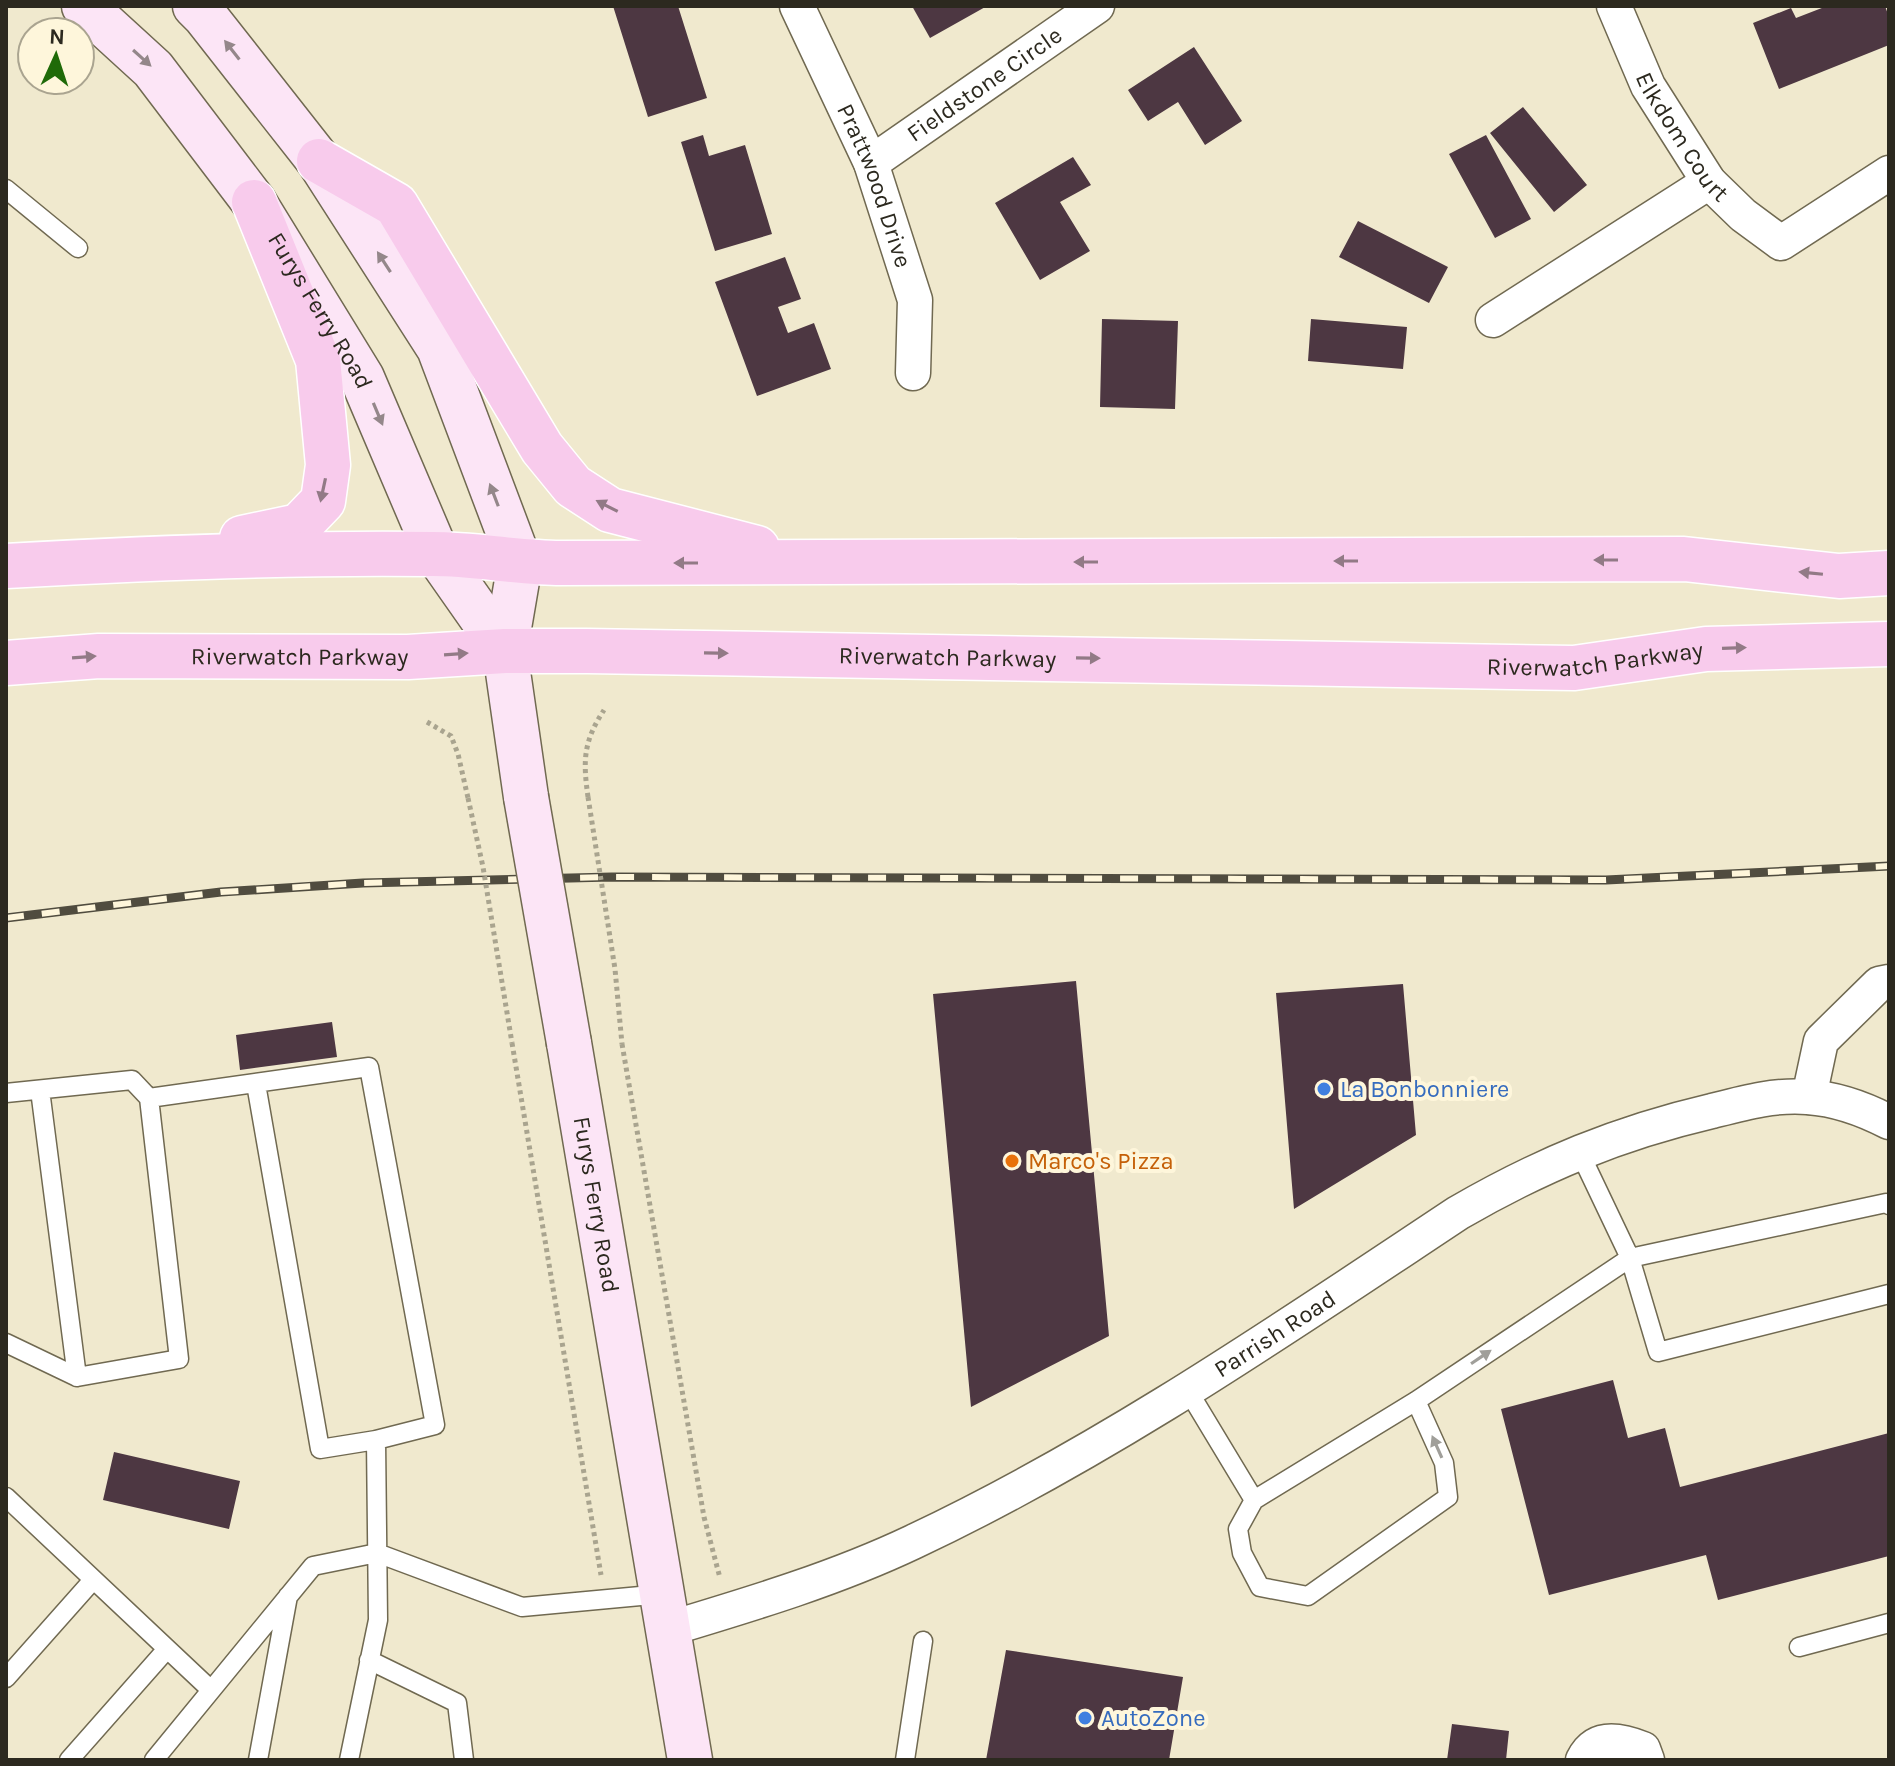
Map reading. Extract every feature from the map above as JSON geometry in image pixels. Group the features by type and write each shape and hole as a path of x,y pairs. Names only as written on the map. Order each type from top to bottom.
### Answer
{"main road":[{"name":"Furys Ferry Road","path":"84,6 153,69 254,202 362,378 437,554 505,651"},
{"path":"195,6 319,161 439,348 520,563"},
{"path":"319,161 396,205 542,448 573,486 610,510 817,563"},
{"path":"177,556 260,533 299,526 323,501 328,465 318,360 254,202"},
{"path":"6,566 177,556 437,554 520,563 1684,559 1839,576 1889,573"},
{"name":"Furys Ferry Road","path":"520,563 505,651 526,797 690,1760"},
{"name":"Riverwatch Parkway","path":"6,663 99,656 408,657 505,651 982,656 1574,668 1706,649 1889,644"}],"street":[{"name":"Prattwood Drive","path":"797,6 871,163 915,300 913,373"},
{"name":"Fieldstone Circle","path":"871,163 1097,6"},
{"name":"Elkdom Court","path":"1614,6 1648,86 1709,182 1743,215 1781,243 1889,173"},
{"path":"1493,320 1709,182"},
{"path":"1809,1097 1821,1041 1879,984 1889,982"},
{"name":"Parrish Road","path":"665,1611 729,1610 825,1578 911,1543 1093,1449 1458,1213 1518,1179 1579,1151 1664,1122 1772,1097 1809,1097 1863,1108 1889,1122"},
{"path":"1583,1760 1595,1746 1619,1739 1643,1749 1647,1760"}],"lane":[{"path":"6,189 78,248"},
{"path":"149,1098 369,1067 435,1425 376,1440 320,1449 256,1084"},
{"path":"6,1093 132,1080 149,1098 179,1359 77,1377 6,1343"},
{"path":"40,1090 77,1377"},
{"path":"1579,1151 1630,1258 1658,1352 1889,1294"},
{"path":"1416,1401 1444,1463 1448,1497 1308,1596 1260,1587 1242,1553 1238,1529 1254,1500 1416,1401 1630,1258 1886,1203 1889,1205"},
{"path":"1187,1389 1254,1500"},
{"path":"349,1760 378,1620 376,1440"},
{"path":"8,1504 211,1690"},
{"path":"154,1760 313,1566 377,1553 522,1607 605,1599 665,1611"},
{"path":"6,1678 93,1580"},
{"path":"258,1760 289,1593"},
{"path":"1799,1647 1889,1623"},
{"path":"905,1760 923,1641"},
{"path":"69,1760 167,1649"},
{"path":"369,1660 457,1703 464,1760"}],"path":[{"path":"604,710 587,741 584,765 615,969 622,1044 704,1517 729,1610"},
{"path":"427,722 451,736 458,754 483,867 605,1599"}],"building":[{"path":"613,6 678,6 707,98 648,117"},
{"path":"912,6 987,6 930,38"},
{"path":"1827,6 1885,6 1889,17 1889,45 1779,89 1753,23 1791,8 1796,18"},
{"path":"1194,47 1242,121 1205,145 1178,102 1148,121 1128,90"},
{"path":"1523,107 1587,185 1554,212 1490,133"},
{"path":"703,135 709,156 745,145 772,234 715,251 681,142"},
{"path":"1486,135 1531,219 1495,238 1449,154"},
{"path":"1073,157 1091,185 1060,202 1090,251 1040,280 995,203"},
{"path":"1358,221 1448,267 1429,303 1339,257"},
{"path":"785,257 801,299 778,307 788,333 814,323 831,369 757,396 715,282"},
{"path":"1102,319 1178,321 1175,409 1100,407"},
{"path":"1311,319 1407,327 1403,369 1308,361"},
{"path":"1076,981 1109,1336 971,1407 933,994"},
{"path":"1403,984 1416,1135 1294,1209 1276,993"},
{"path":"332,1022 337,1057 240,1070 236,1035"},
{"path":"1613,1380 1628,1438 1665,1428 1680,1487 1889,1433 1889,1556 1718,1600 1706,1555 1549,1595 1501,1409"},
{"path":"114,1452 240,1481 229,1529 103,1500"},
{"name":"AutoZone","path":"1006,1650 1183,1677 1169,1760 986,1760"},
{"path":"1452,1724 1509,1731 1506,1760 1447,1760"}],"railway":[{"path":"6,918 221,892 363,883 612,877 1606,880 1889,866"}],"place":[{"name":"La Bonbonniere","path":"1324,1089"},
{"name":"Marco's Pizza","path":"1012,1161"},
{"name":"AutoZone","path":"1085,1718"}]}
